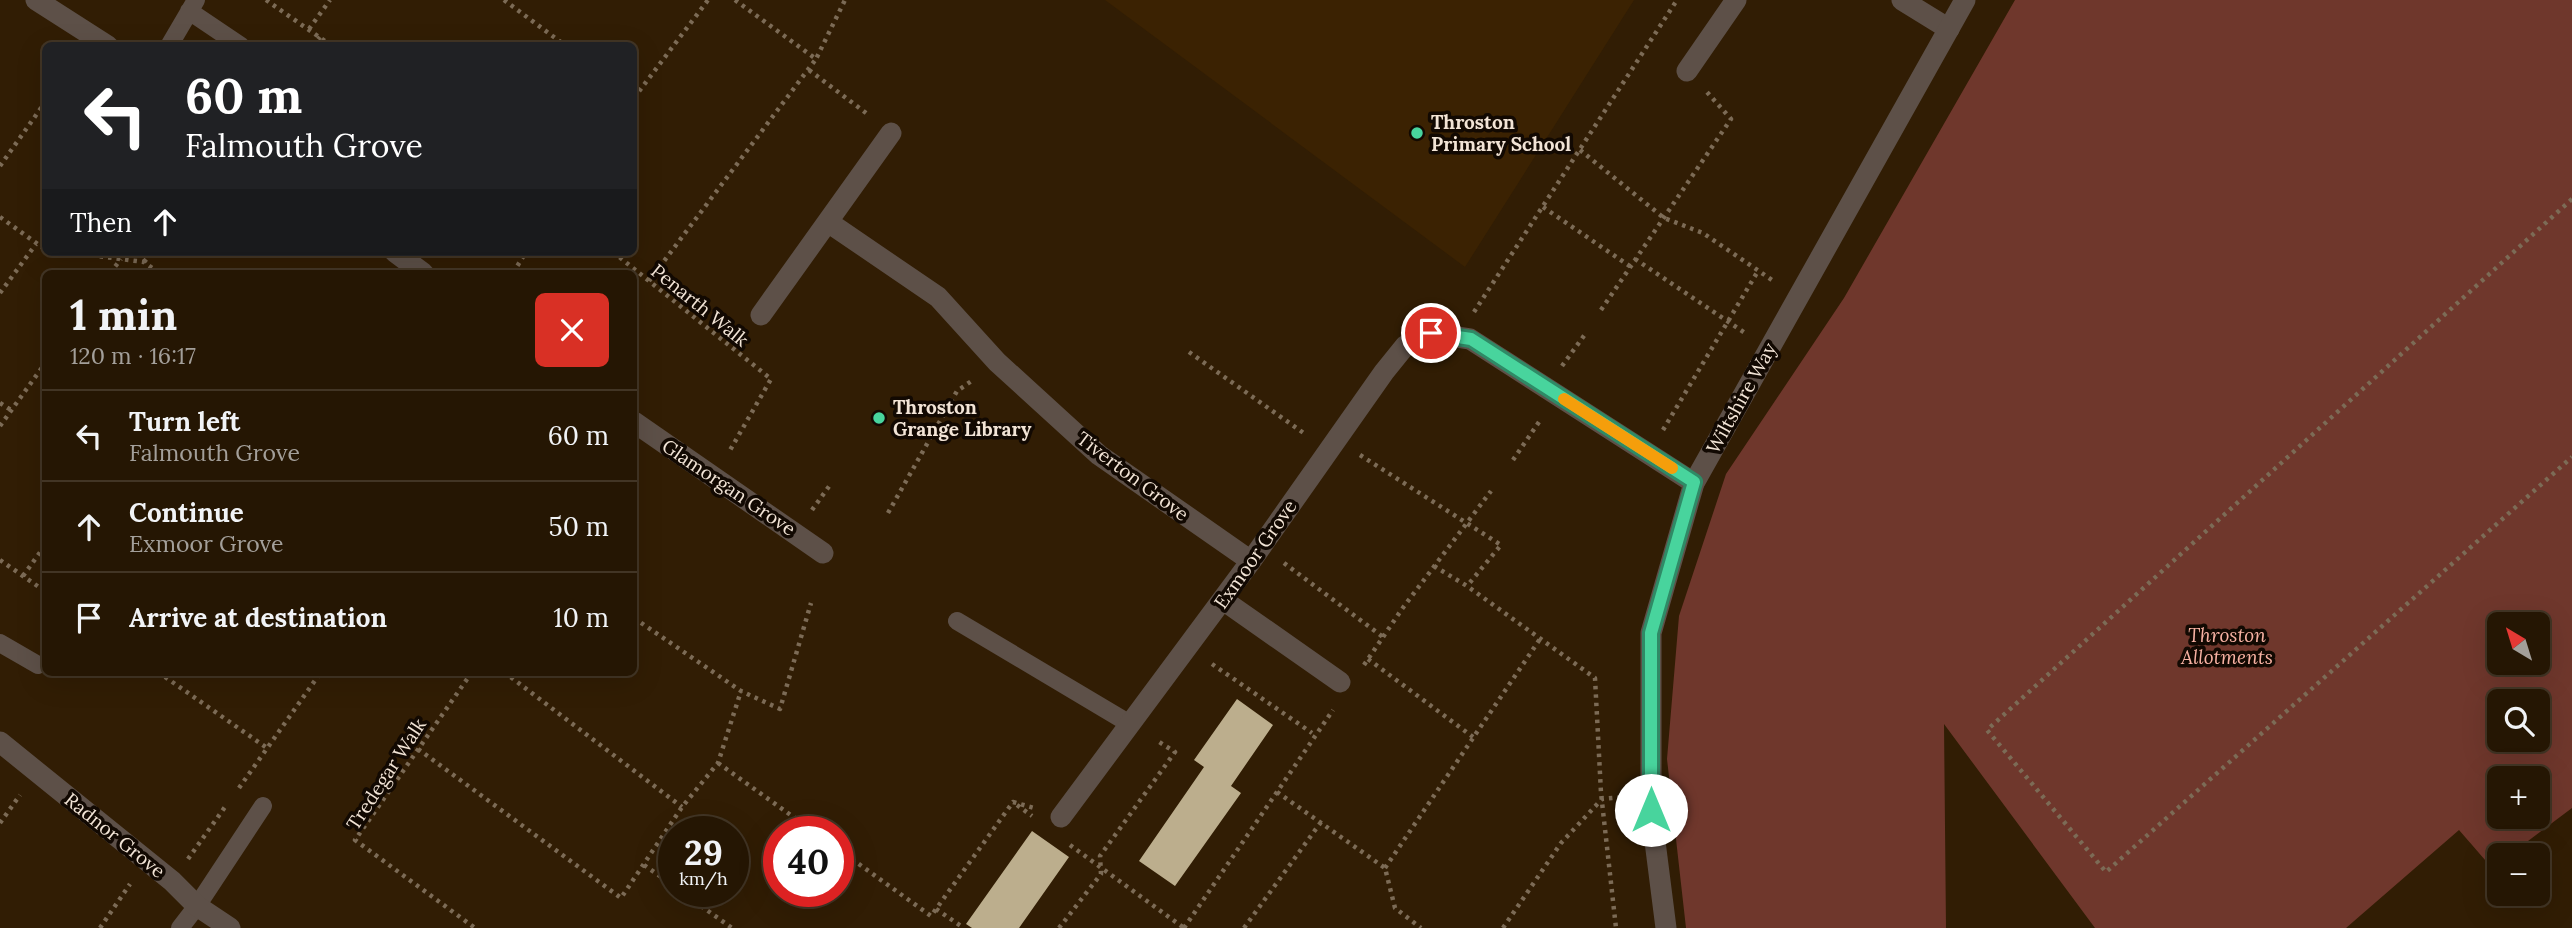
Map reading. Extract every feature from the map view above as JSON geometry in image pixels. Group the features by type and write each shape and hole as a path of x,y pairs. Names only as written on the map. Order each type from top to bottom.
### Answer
{"street":[{"path":"36,0 102,42"},
{"path":"1687,71 1736,0"},
{"path":"1902,0 1950,29"},
{"name":"Wiltshire Way","path":"1667,928 1651,810 1651,633 1694,482 1965,0"},
{"path":"761,316 891,134"},
{"name":"Tiverton Grove","path":"828,222 938,297 997,362 1099,455 1251,561"},
{"path":"400,256 419,270"},
{"name":"Exmoor Grove","path":"1061,817 1223,600 1405,346 1431,333 1466,338"},
{"path":"1466,338 1694,482"},
{"name":"Glamorgan Grove","path":"637,424 823,553"},
{"path":"1223,600 1339,693"},
{"name":"Radnor Grove","path":"0,742 172,881 197,906 230,928"}],"lane":[{"path":"171,42 193,6 236,42"},
{"path":"957,621 1130,724"},
{"path":"0,643 38,665"},
{"path":"180,928 263,806"}],"path":[{"path":"266,0 327,42"},
{"path":"309,29 330,0"},
{"path":"504,0 560,42"},
{"path":"637,93 708,0"},
{"path":"735,0 816,59"},
{"path":"649,281 809,70 845,0"},
{"path":"1466,338 1472,315 1677,0"},
{"path":"316,42 320,37"},
{"path":"809,70 875,119"},
{"path":"1601,310 1731,119 1687,71"},
{"path":"0,166 42,107"},
{"path":"1580,150 1664,218 1703,233 1798,298"},
{"path":"2572,199 1987,730 2106,872 2572,457"},
{"path":"1542,206 1631,267"},
{"path":"0,217 42,248"},
{"path":"0,293 36,244"},
{"path":"97,256 144,262 155,270"},
{"path":"144,262 149,256"},
{"name":"Penarth Walk","path":"618,256 635,270"},
{"path":"112,270 121,259"},
{"path":"1635,259 1769,349"},
{"name":"Penarth Walk","path":"637,271 771,379 713,477"},
{"path":"1663,431 1758,271"},
{"path":"1558,372 1586,333"},
{"path":"1189,352 1332,445 1501,545 1467,586"},
{"path":"0,426 42,367"},
{"path":"888,513 957,391 981,374"},
{"path":"0,403 11,410"},
{"path":"1513,460 1543,415"},
{"path":"1360,670 1402,609 1491,491"},
{"path":"1264,541 1282,561 1383,637"},
{"path":"23,576 42,550"},
{"path":"0,560 42,589"},
{"path":"1434,566 1467,586 1595,678 1602,799 1616,928"},
{"path":"637,620 741,691 780,709 811,603"},
{"path":"1385,867 1540,639"},
{"path":"1188,647 1312,733"},
{"path":"1368,659 1473,737"},
{"path":"164,676 267,748"},
{"path":"236,793 318,676"},
{"name":"Tredegar Walk","path":"469,676 355,839 475,928"},
{"path":"509,676 682,807"},
{"path":"418,749 621,898 682,807 718,763 741,691"},
{"path":"1068,843 1184,928 1277,792 1339,693"},
{"path":"1059,928 1101,874 1100,856 1175,752 1130,724"},
{"path":"718,763 792,816"},
{"path":"1277,792 1385,867 1395,908 1420,928"},
{"path":"1503,928 1561,843 1602,799 1651,794"},
{"path":"1013,802 1061,817"},
{"path":"1013,802 1035,819"},
{"path":"854,861 931,916 1013,802"},
{"path":"172,881 228,804"},
{"path":"1244,928 1321,822"},
{"path":"100,928 146,861"},
{"path":"644,865 658,875"},
{"path":"702,907 732,928"},
{"path":"936,909 964,928"}],"shaded area":[{"name":"Throston Primary School","path":"1105,0 1634,0 1465,267"}],"green space":[{"name":"Throston Allotments","path":"2015,0 2572,0 2572,808 2550,824 2550,766 2487,766 2487,829 2544,829 2525,843 2487,843 2487,862 2459,830 2346,928 2095,928 1944,724 1946,928 1686,928 1667,759 1679,616 1726,474 1844,298"}],"building":[{"path":"1237,699 1273,725 1231,786 1241,793 1175,886 1139,861 1204,767 1194,760"},
{"path":"1032,831 1069,857 1019,928 972,928 966,924"}],"slow traffic":[{"path":"1564,399 1672,468"}],"place":[{"name":"Throston Primary School","path":"1417,133"},
{"name":"Throston Grange Library","path":"879,418"}],"route":[{"path":"1431,333 1471,339 1694,482 1651,633 1651,810"}]}
